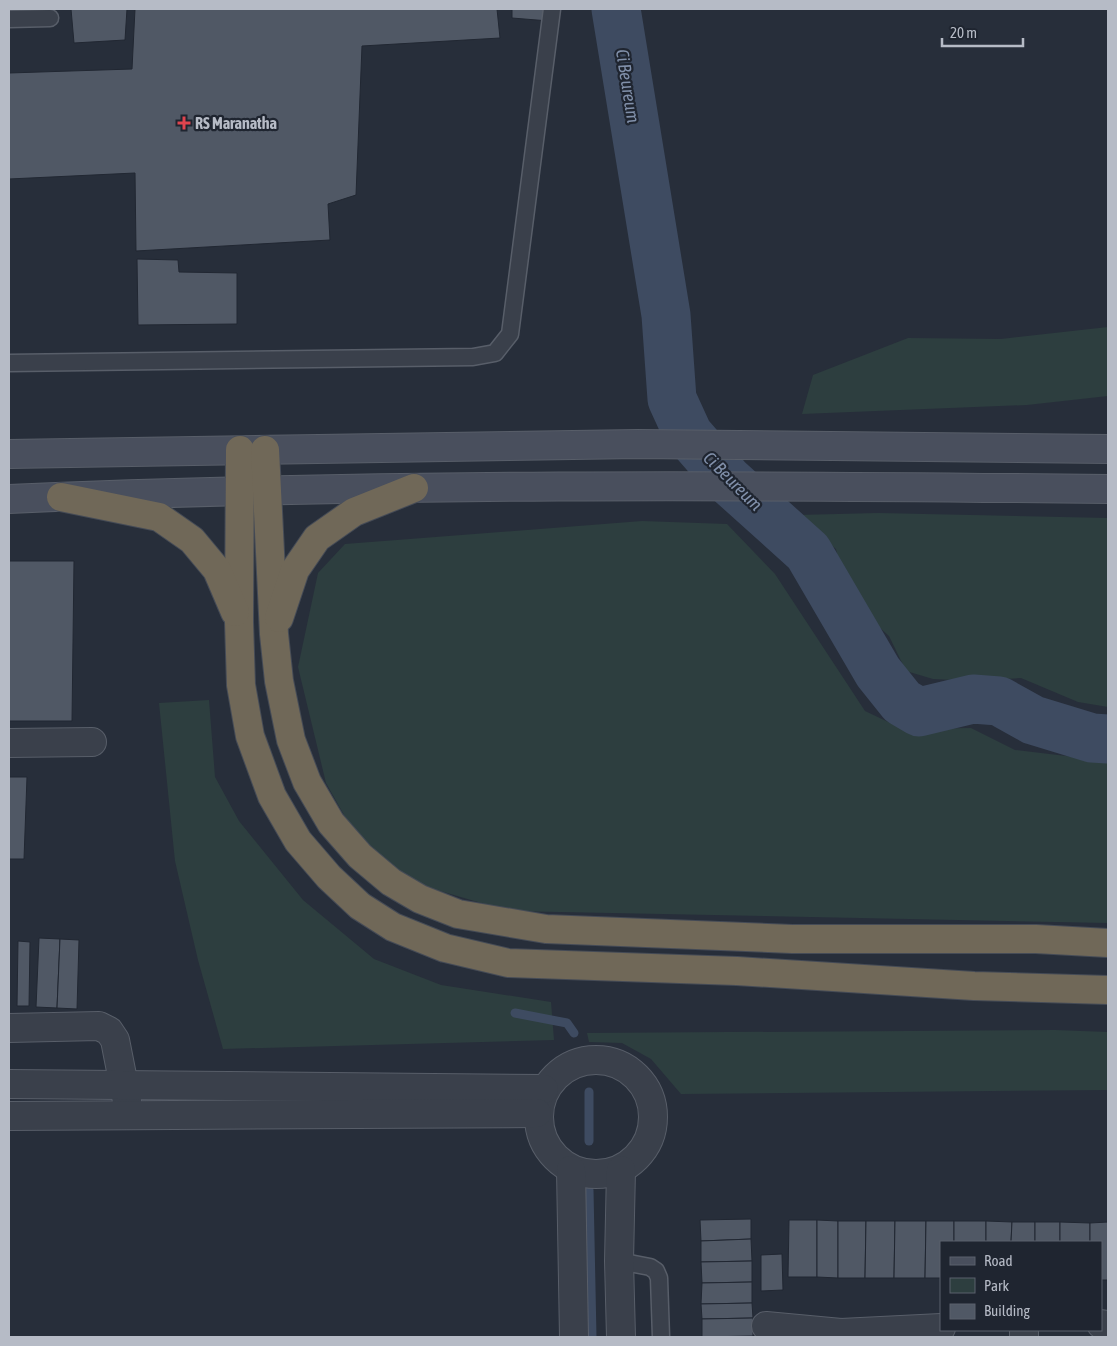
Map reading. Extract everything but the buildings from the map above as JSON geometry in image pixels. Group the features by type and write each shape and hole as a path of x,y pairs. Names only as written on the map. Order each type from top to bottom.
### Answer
{"highway":[{"path":"252,450 253,491 279,681 291,740 307,782 331,822 360,856 392,882 420,899 458,914 546,929 792,939 1036,939 1108,942"},
{"path":"274,634 295,570 316,538 354,512 414,488"},
{"path":"253,491 239,622 241,685 250,736 272,796 298,841 329,877 360,906 393,927 445,948 508,963 737,971 974,986 1108,990"},
{"path":"61,496 159,517 192,540 216,570 239,622"}],"main road":[{"path":"9,454 638,444 1108,450"},
{"path":"9,499 61,496 414,488 831,486 1108,488"}],"street":[{"path":"9,743 92,742"},
{"path":"9,1028 99,1026 109,1030 115,1040 129,1115"},
{"path":"594,1058 627,1066 650,1092 655,1122 644,1150 621,1170 596,1175 571,1170 552,1156 540,1136 541,1101 561,1070 594,1058"},
{"path":"9,1084 124,1084 541,1101"},
{"path":"9,1116 129,1115 541,1101"},
{"path":"571,1170 574,1337"},
{"path":"621,1170 619,1261 621,1337"},
{"path":"766,1326 841,1335 940,1328"}],"lane":[{"path":"9,363 473,357 495,353 510,334 552,9"},
{"path":"9,19 50,18"},
{"path":"619,1261 650,1267 656,1271 659,1278 661,1337"}],"green space":[{"path":"1108,327 1108,396 1027,405 802,414 813,375 908,338 1001,339"},
{"path":"878,513 1108,518 1108,707 1078,702 1021,678 974,681 933,679 906,671 889,636 847,598 836,549 797,515"},
{"path":"642,521 727,524 775,574 865,711 903,729 971,728 1015,750 1108,761 1108,923 509,911 416,884 357,838 326,783 298,667 318,573 345,544"},
{"path":"209,700 215,777 239,821 303,900 374,959 441,985 551,1002 554,1040 223,1049 198,960 175,861 159,703"},
{"path":"1055,1030 1108,1032 1108,1090 681,1094 651,1059 622,1043 589,1042 587,1033"}],"waterway":[{"name":"Ci Beureum","path":"616,9 666,315 672,399 688,434 728,480 808,552 878,672 902,702 919,712 973,699 999,701 1033,720 1092,738 1108,739"},
{"path":"515,1013 567,1023 574,1033"},
{"path":"589,1092 589,1141"},
{"path":"589,1190 592,1337"}],"place":[{"name":"RS Maranatha","path":"184,123"}]}
